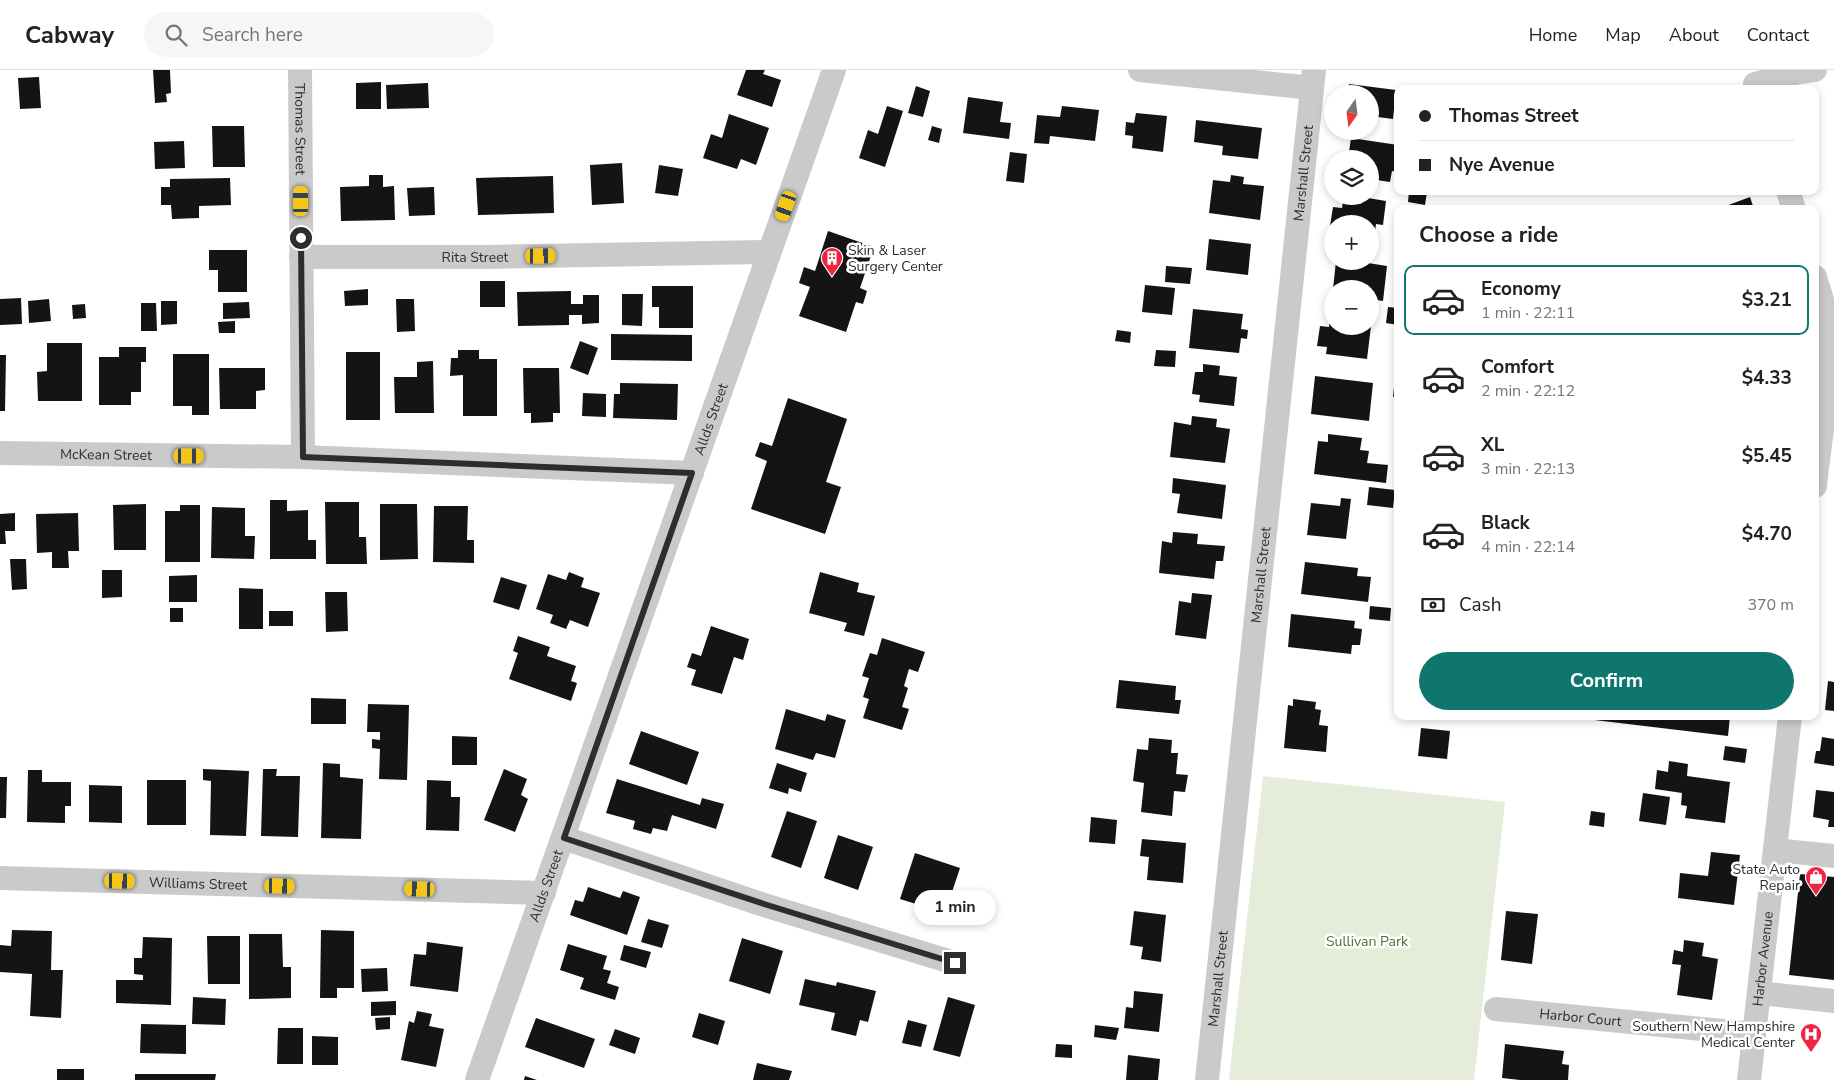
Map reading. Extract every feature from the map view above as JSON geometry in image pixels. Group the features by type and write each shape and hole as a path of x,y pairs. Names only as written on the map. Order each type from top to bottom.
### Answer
{"street":[{"name":"Thomas Street","path":"300,70 303,457"},
{"name":"Allds Street","path":"477,1080 834,70"},
{"path":"1140,70 1313,79"},
{"path":"1754,81 1815,70"},
{"name":"Marshall Street","path":"1207,1080 1313,79"},
{"name":"Rita Street","path":"301,257 485,258 769,252"},
{"path":"1819,291 1824,308 1828,372 1819,451"},
{"name":"McKean Street","path":"0,453 303,457 692,473"},
{"name":"Harbor Avenue","path":"1749,1080 1790,720"},
{"path":"564,838 764,904 955,963"},
{"path":"1775,850 1834,856"},
{"name":"Williams Street","path":"0,878 544,893"},
{"path":"1759,993 1834,1001"},
{"name":"Harbor Court","path":"1496,1009 1754,1034"}],"green space":[{"name":"Sullivan Park","path":"1263,776 1505,802 1474,1080 1229,1080"}],"building":[{"path":"153,70 170,70 171,93 166,94 167,102 155,103"},
{"path":"746,70 765,70 763,74 781,80 772,107 737,95"},
{"path":"39,77 41,108 20,109 18,78"},
{"path":"381,82 381,109 356,109 356,83"},
{"path":"428,83 429,108 387,109 386,85"},
{"path":"916,86 930,91 923,117 908,113"},
{"path":"1379,88 1394,90 1393,119 1379,117"},
{"path":"968,97 1003,102 1000,122 1011,123 1009,139 963,133"},
{"path":"887,106 903,111 885,167 859,158 868,130 878,134"},
{"path":"1062,106 1099,110 1095,141 1050,136 1049,144 1034,143 1037,115 1060,117"},
{"path":"1136,113 1167,116 1163,152 1132,148 1133,136 1125,135 1126,122 1134,123"},
{"path":"729,114 769,128 756,165 741,159 737,169 703,158 711,134 722,138"},
{"path":"1196,120 1262,128 1258,159 1222,155 1223,146 1194,142"},
{"path":"212,126 244,126 245,167 213,167"},
{"path":"932,126 942,129 939,143 928,140"},
{"path":"1351,140 1394,144 1394,171 1392,171 1390,182 1379,180 1379,150 1349,150"},
{"path":"184,141 185,168 155,169 154,142"},
{"path":"1010,152 1027,154 1024,183 1006,181"},
{"path":"622,163 624,203 592,205 590,165"},
{"path":"659,165 683,169 678,196 655,193"},
{"path":"369,175 383,175 383,187 394,186 395,220 341,221 340,187 369,186"},
{"path":"1231,175 1244,177 1243,184 1264,186 1260,220 1209,213 1213,180 1230,182"},
{"path":"553,176 554,213 478,215 476,178"},
{"path":"230,178 231,205 199,206 199,218 172,219 171,205 161,205 161,187 170,187 170,179"},
{"path":"434,187 435,215 409,216 407,188"},
{"path":"1409,195 1427,195 1425,205 1408,202"},
{"path":"1750,197 1753,205 1728,205"},
{"path":"1379,200 1386,201 1383,225 1379,224 1379,215 1332,215 1333,207 1342,208 1342,205 1379,205"},
{"name":"Skin & Laser Surgery Center","path":"828,231 874,247 860,288 867,291 863,304 856,302 846,332 799,316 810,287 799,283 804,267 815,271"},
{"path":"1209,239 1251,244 1248,275 1206,270"},
{"path":"209,250 247,250 247,292 218,292 218,270 209,270"},
{"path":"1379,265 1387,266 1383,301 1379,300 1379,280 1334,280 1335,270 1379,270"},
{"path":"1166,266 1192,268 1190,284 1165,282"},
{"path":"480,281 505,281 505,307 480,307"},
{"path":"1145,285 1175,288 1172,315 1142,312"},
{"path":"652,286 693,286 693,328 659,328 659,307 652,307"},
{"path":"368,289 368,305 345,306 344,291"},
{"path":"571,291 571,304 583,304 583,295 599,295 599,323 582,324 582,315 569,315 569,325 518,326 517,292"},
{"path":"622,294 643,294 642,326 622,325"},
{"path":"21,298 22,324 0,325 0,299"},
{"path":"49,299 51,321 29,323 28,301"},
{"path":"396,299 414,299 415,331 397,332"},
{"path":"161,301 177,301 177,324 161,325"},
{"path":"249,302 250,318 223,319 223,303"},
{"path":"141,303 156,303 157,331 141,331"},
{"path":"85,304 86,318 73,319 72,305"},
{"path":"1388,307 1394,308 1394,324 1386,323"},
{"path":"1193,309 1243,314 1241,329 1248,330 1247,339 1241,338 1239,353 1189,348"},
{"path":"235,321 235,333 219,333 218,322"},
{"path":"1320,326 1324,326 1324,335 1370,335 1367,359 1326,354 1327,347 1317,346"},
{"path":"1117,330 1131,332 1130,343 1115,341"},
{"path":"611,334 692,335 692,361 611,360"},
{"path":"580,341 598,348 588,375 570,368"},
{"path":"47,343 82,343 82,401 38,401 37,372 47,371"},
{"path":"119,347 146,347 146,362 141,362 141,392 131,392 131,405 99,405 99,357 119,357"},
{"path":"458,350 479,350 479,359 497,359 497,416 463,416 463,375 450,376 451,358 458,358"},
{"path":"1156,350 1176,351 1175,367 1154,366"},
{"path":"346,352 380,352 380,420 346,420"},
{"path":"173,354 209,354 209,415 192,415 192,406 173,406"},
{"path":"0,355 6,355 5,411 0,411"},
{"path":"433,361 434,413 395,413 394,377 417,377 417,362"},
{"path":"1203,364 1220,366 1219,375 1237,377 1234,406 1199,402 1200,395 1192,394 1195,372 1203,372"},
{"path":"219,368 265,368 265,390 256,391 256,409 220,409"},
{"path":"523,368 559,368 560,413 553,413 553,422 531,423 531,413 524,413"},
{"path":"1315,376 1373,383 1369,421 1311,414"},
{"path":"620,383 678,384 677,420 613,418 614,394 620,394"},
{"path":"583,393 606,394 606,417 582,416"},
{"path":"788,398 847,419 826,482 841,487 825,534 751,509 767,461 755,456 760,442 772,446"},
{"path":"1192,416 1217,419 1216,427 1230,429 1225,463 1170,457 1174,422 1191,425"},
{"path":"1328,434 1362,438 1360,450 1369,451 1367,463 1388,465 1386,483 1314,474 1318,441 1328,442"},
{"path":"1173,478 1226,485 1222,519 1177,513 1180,494 1172,493"},
{"path":"1369,487 1394,490 1393,508 1367,505"},
{"path":"1341,498 1351,499 1346,539 1307,535 1311,503 1340,506"},
{"path":"270,500 287,500 287,511 308,510 308,540 316,540 316,559 270,559"},
{"path":"325,502 359,502 359,537 366,537 367,564 326,564"},
{"path":"146,504 146,550 114,550 113,505"},
{"path":"380,504 417,504 418,559 380,560"},
{"path":"180,505 200,505 200,562 165,562 165,511 180,511"},
{"path":"434,506 468,506 467,540 474,540 474,563 433,562"},
{"path":"212,507 245,508 245,536 255,536 254,559 211,558"},
{"path":"15,513 15,531 5,531 6,544 0,544 0,514"},
{"path":"78,513 79,551 68,551 69,568 52,568 52,552 37,553 36,514"},
{"path":"1173,532 1198,534 1197,544 1225,546 1223,561 1216,561 1214,579 1159,573 1162,541 1172,543"},
{"path":"10,559 26,559 27,589 12,590"},
{"path":"1305,562 1358,568 1357,576 1371,577 1368,602 1301,594"},
{"path":"102,570 122,570 122,597 102,598"},
{"path":"569,572 584,578 581,587 600,593 588,627 570,620 566,629 550,623 553,615 536,609 548,574 566,580"},
{"path":"820,572 859,583 857,592 875,596 864,636 844,631 847,623 809,613"},
{"path":"197,575 197,602 169,602 169,576"},
{"path":"501,577 527,585 519,610 493,602"},
{"path":"239,588 263,589 263,629 239,629"},
{"path":"325,592 347,592 348,631 326,632"},
{"path":"1192,593 1212,595 1206,639 1175,635 1179,601 1191,603"},
{"path":"1370,606 1391,608 1390,621 1369,619"},
{"path":"170,608 183,608 183,622 170,622"},
{"path":"269,611 293,611 293,626 269,626"},
{"path":"1291,614 1355,621 1354,628 1362,629 1360,645 1352,645 1351,654 1288,647"},
{"path":"711,626 749,639 743,660 734,657 722,694 691,685 696,670 687,667 692,653 701,656"},
{"path":"518,636 550,647 547,656 576,666 571,681 577,683 571,701 509,679 518,653 513,651"},
{"path":"882,638 925,652 918,672 909,669 904,686 908,688 902,707 909,709 902,730 863,718 869,699 863,697 869,678 862,676 870,653 877,655"},
{"path":"1119,680 1176,686 1175,700 1181,700 1179,714 1116,708"},
{"path":"1828,681 1834,682 1834,711 1825,710"},
{"path":"311,698 346,699 346,724 311,724"},
{"path":"1293,699 1316,702 1315,709 1321,710 1319,725 1328,726 1326,752 1284,748 1288,705 1293,706"},
{"path":"368,704 409,705 407,780 379,779 380,749 372,748 372,739 380,740 380,732 367,732"},
{"path":"786,709 825,721 827,714 846,720 835,758 816,753 813,760 775,749"},
{"path":"1594,720 1730,720 1728,736"},
{"path":"1421,728 1450,731 1447,759 1418,756"},
{"path":"641,731 699,752 687,785 629,764"},
{"path":"452,736 477,737 477,765 452,765"},
{"path":"1822,737 1834,739 1834,766 1814,763 1816,751 1820,751"},
{"path":"1149,738 1172,740 1171,753 1178,753 1176,774 1188,775 1185,792 1174,791 1172,816 1141,812 1144,783 1133,781 1137,749 1148,750"},
{"path":"1725,746 1747,749 1745,763 1723,760"},
{"path":"1669,761 1688,764 1687,776 1730,782 1725,823 1685,818 1687,806 1681,805 1682,793 1655,789 1657,770 1668,772"},
{"path":"323,763 340,764 340,777 363,779 361,839 321,838"},
{"path":"777,763 807,773 801,792 789,788 788,794 769,788"},
{"path":"203,769 249,771 246,836 210,835 211,781 203,780"},
{"path":"263,769 277,769 276,776 300,776 298,837 261,836"},
{"path":"504,769 527,779 521,795 528,799 515,832 484,820"},
{"path":"28,770 42,770 42,782 71,782 71,806 65,806 65,823 27,822"},
{"path":"0,777 7,777 6,818 0,818"},
{"path":"617,779 700,805 702,798 724,804 716,829 672,815 667,831 653,828 651,834 633,829 635,821 606,813"},
{"path":"147,780 186,780 186,825 147,825"},
{"path":"427,780 451,781 451,797 460,797 459,831 426,830"},
{"path":"89,785 122,786 122,823 89,822"},
{"path":"1816,790 1834,792 1834,827 1828,827 1829,820 1813,817"},
{"path":"1643,793 1670,797 1666,825 1639,821"},
{"path":"787,811 817,821 801,868 771,857"},
{"path":"1591,811 1605,813 1604,827 1589,825"},
{"path":"1091,817 1117,820 1115,844 1089,842"},
{"path":"838,835 873,847 858,890 824,878"},
{"path":"1142,839 1186,843 1183,883 1147,880 1149,857 1140,856"},
{"path":"1711,852 1740,855 1734,905 1678,898 1680,873 1708,876"},
{"path":"915,853 960,868 945,913 900,899"},
{"path":"1800,874 1834,877 1834,980 1789,975"},
{"path":"588,887 620,898 623,891 640,897 627,935 570,915 575,900 583,902"},
{"path":"1134,911 1166,915 1161,962 1141,959 1143,947 1130,945"},
{"path":"1506,911 1538,914 1532,964 1501,960"},
{"path":"648,919 669,925 662,948 641,942"},
{"path":"12,930 52,931 51,970 63,970 61,1018 30,1016 32,974 0,972 0,945 11,946"},
{"path":"321,930 354,931 354,988 337,988 337,998 320,998"},
{"path":"249,934 282,934 283,967 291,967 291,998 249,999"},
{"path":"207,936 240,936 240,984 208,984"},
{"path":"143,937 172,938 171,1005 116,1003 116,980 143,980 143,975 134,974 134,958 142,958"},
{"path":"742,938 783,951 770,994 729,981"},
{"path":"1684,940 1704,943 1702,956 1718,959 1712,1000 1677,995 1681,965 1672,964 1674,950 1683,952"},
{"path":"427,942 463,947 458,992 410,986 414,954 426,955"},
{"path":"568,944 607,956 603,969 611,971 607,983 619,987 615,1000 580,989 584,978 560,970"},
{"path":"624,945 651,952 646,968 620,960"},
{"path":"387,968 388,991 362,992 361,969"},
{"path":"805,979 836,986 837,982 876,991 868,1022 860,1020 856,1036 831,1030 835,1013 799,1005"},
{"path":"1134,991 1163,994 1159,1032 1124,1028 1126,1007 1133,1008"},
{"path":"193,997 226,999 225,1025 192,1024"},
{"path":"948,997 975,1005 960,1057 933,1050"},
{"path":"396,1001 396,1015 371,1016 371,1002"},
{"path":"417,1011 432,1014 429,1026 444,1029 436,1067 401,1060 409,1021 414,1023"},
{"path":"699,1013 725,1021 718,1045 692,1037"},
{"path":"390,1017 390,1029 376,1030 375,1018"},
{"path":"536,1018 595,1039 584,1068 525,1047"},
{"path":"908,1020 927,1025 921,1047 902,1043"},
{"path":"141,1024 186,1025 186,1054 140,1053"},
{"path":"1095,1025 1119,1028 1116,1040 1094,1037"},
{"path":"278,1028 303,1028 303,1064 277,1064"},
{"path":"615,1029 640,1038 635,1054 609,1045"},
{"path":"312,1036 338,1037 338,1065 312,1065"},
{"path":"1056,1044 1072,1045 1072,1058 1055,1057"},
{"path":"1505,1044 1564,1051 1562,1064 1569,1065 1568,1080 1502,1078"},
{"path":"1128,1055 1160,1059 1158,1080 1126,1080"},
{"path":"757,1063 792,1071 789,1080 753,1080"},
{"path":"57,1069 84,1069 84,1080 57,1080"},
{"path":"135,1074 216,1074 215,1080 135,1080"},
{"path":"525,1076 537,1080 524,1080"}],"place":[{"name":"Skin & Laser Surgery Center","path":"832,277"},
{"name":"State Auto Repair","path":"1816,896"},
{"name":"Southern New Hampshire Medical Center","path":"1811,1053"}],"route":[{"path":"301,238 303,457 692,473 564,838 764,904 955,963"}]}
